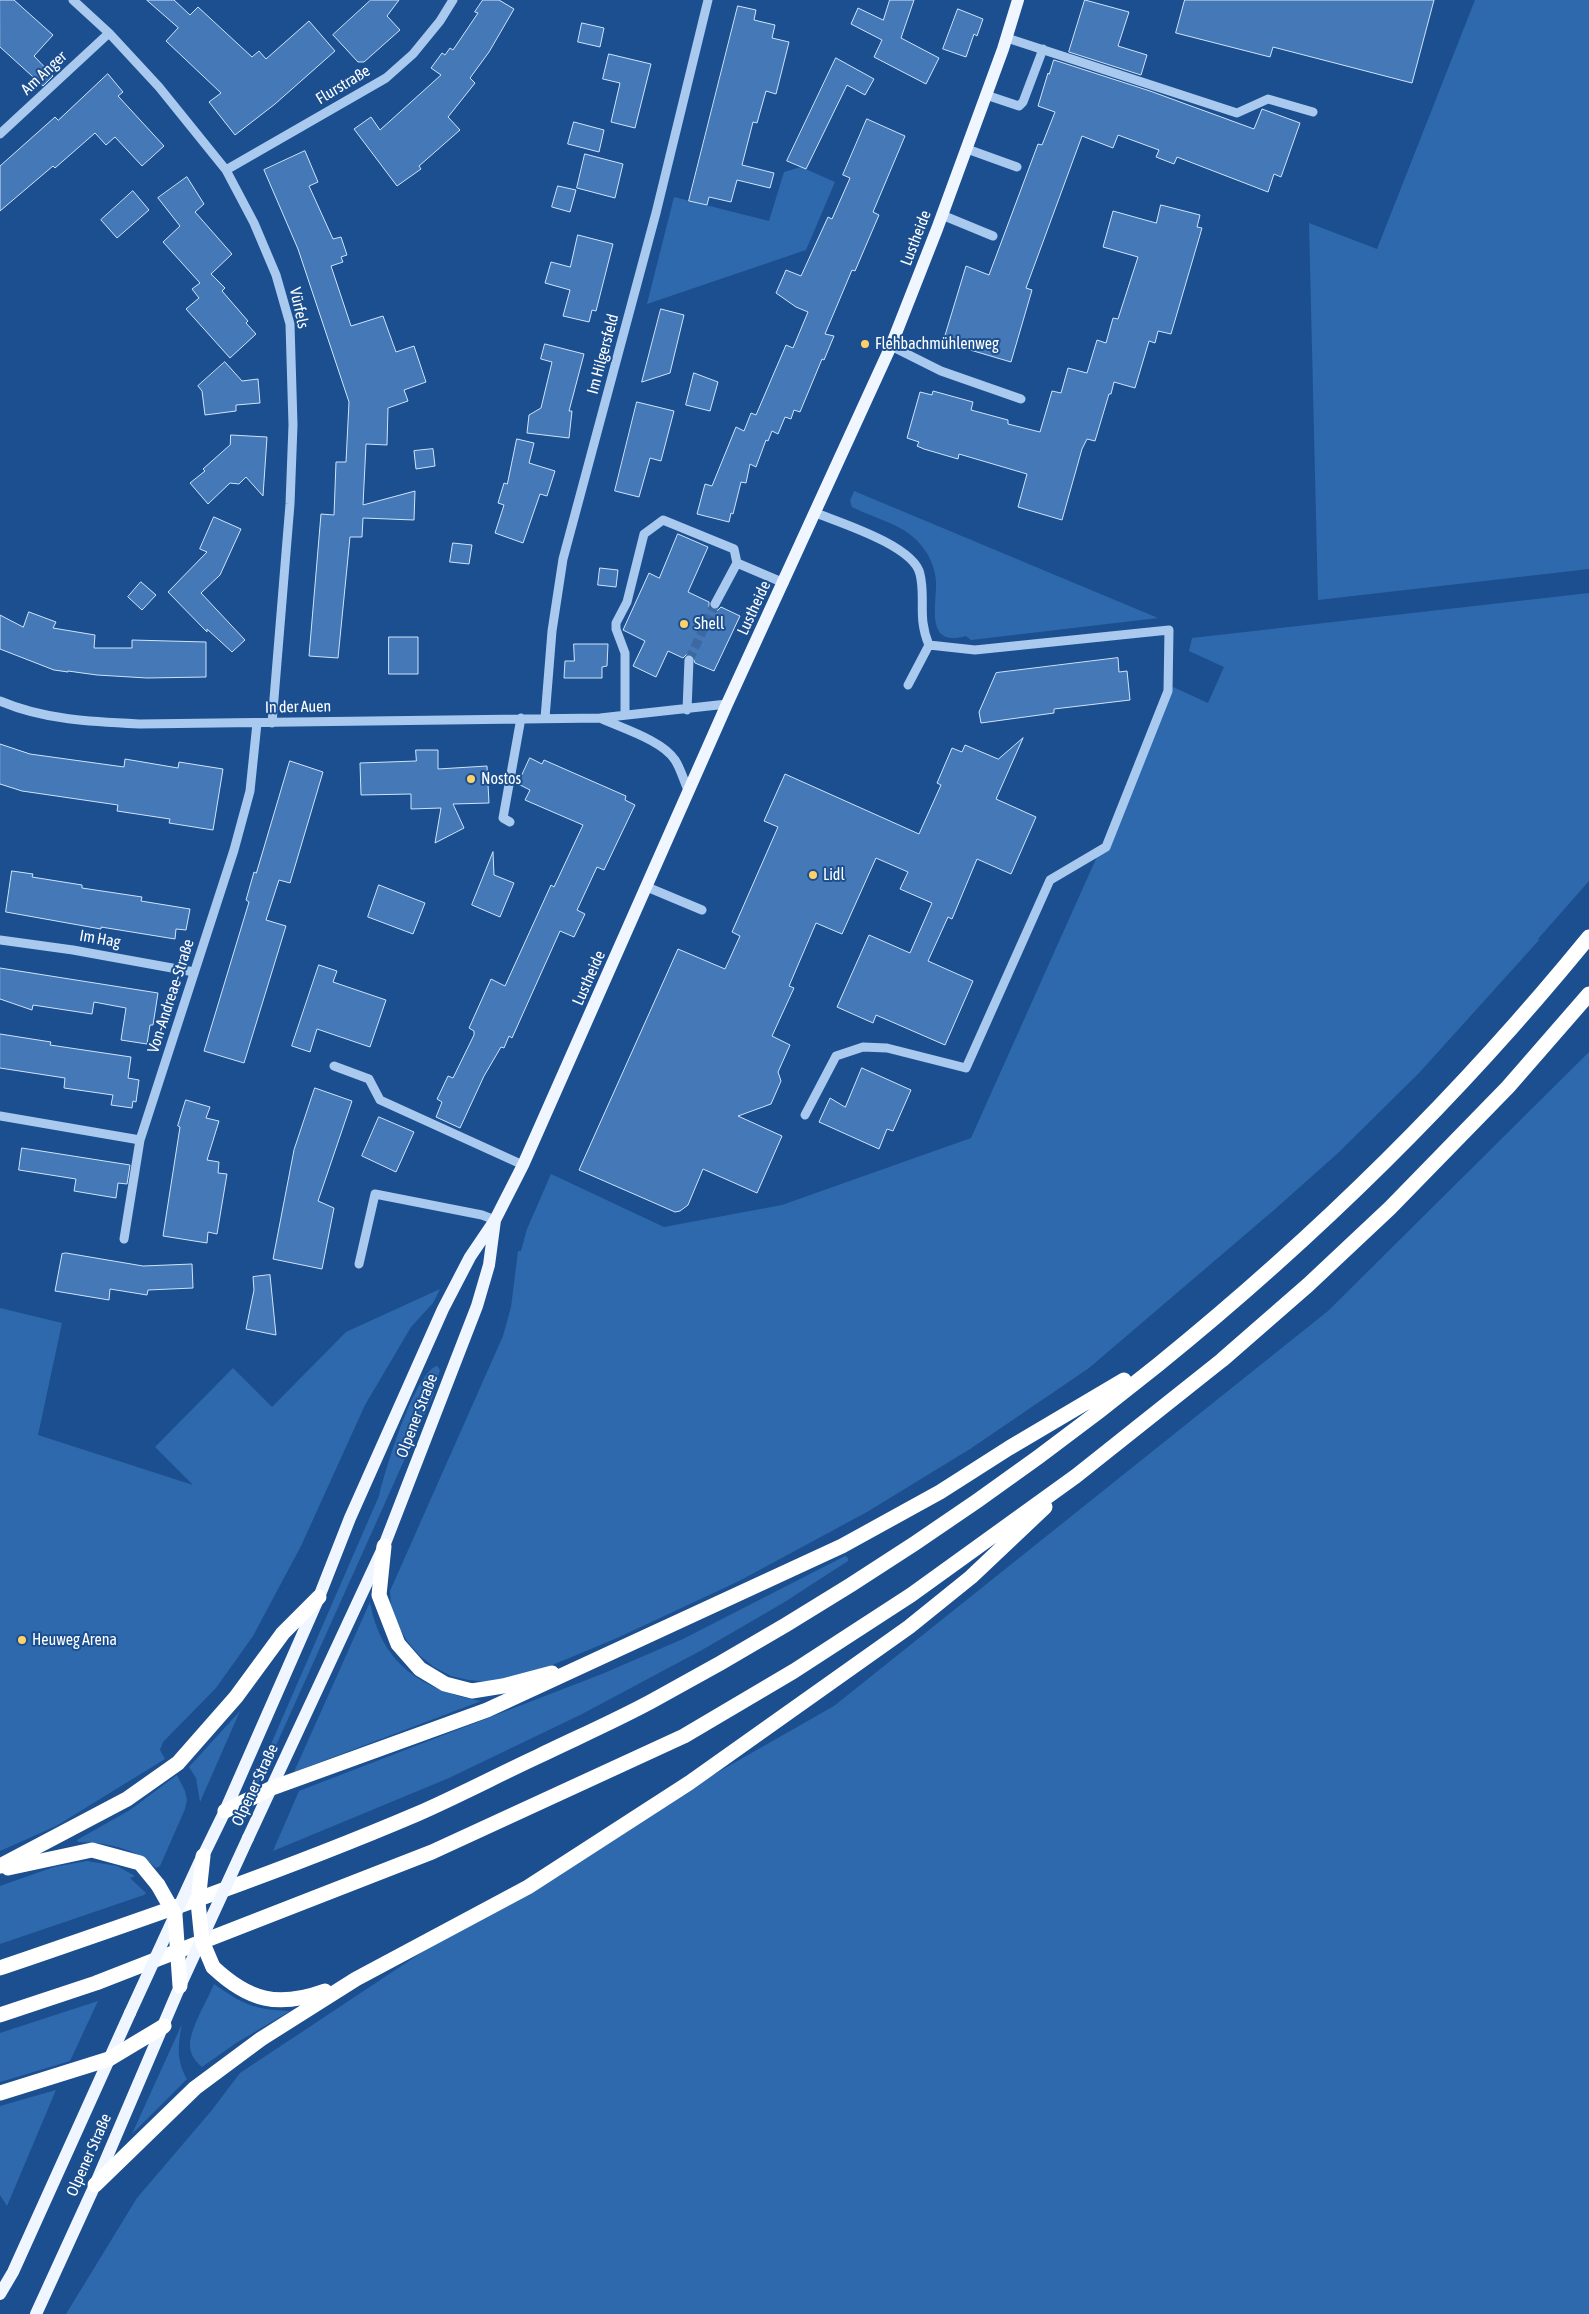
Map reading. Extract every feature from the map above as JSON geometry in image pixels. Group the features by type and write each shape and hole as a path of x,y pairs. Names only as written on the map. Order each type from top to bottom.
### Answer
{"highway":[{"path":"0,1968 264,1876 410,1816 648,1704 788,1625 903,1552 1006,1481 1176,1351 1297,1245 1361,1184 1485,1058 1589,937"},
{"path":"0,2015 96,1983 432,1852 684,1736 794,1671 911,1595 1076,1476 1222,1360 1322,1272 1390,1208 1508,1087 1589,994"},
{"path":"225,1811 272,1788 487,1710 595,1662 880,1527 1082,1404 1176,1351"},
{"path":"95,2185 202,2083 261,2039 356,1979 528,1887 689,1783 910,1627 971,1577 1076,1476"},
{"path":"384,1546 379,1595 398,1644 420,1669 445,1684 472,1690 503,1686 595,1662"},
{"path":"0,1868 127,1799 178,1763 236,1697 283,1633 319,1596"},
{"path":"0,1868 92,1850 140,1864 158,1885 175,1915 180,1986"},
{"path":"203,1856 198,1902 202,1941 213,1967 226,1979 246,1992 273,2000 302,2000 356,1979"},
{"path":"0,2093 109,2059 164,2026"}],"main road":[{"name":"Lustheide","path":"458,1280 470,1257 495,1220 523,1165 727,704 891,346 942,215 1007,38 1018,0"},
{"name":"Lustheide","path":"489,1265 495,1220"},
{"name":"Olpener Straße","path":"36,2314 95,2185 180,1986 384,1546 477,1306 489,1265"},
{"name":"Olpener Straße","path":"0,2294 12,2272 175,1915 225,1811 319,1596 350,1518 458,1280"}],"street":[{"name":"Vürfels","path":"73,0 109,33 159,87 226,170 254,223 276,275 290,324 293,425 290,504 272,723"},
{"name":"Flurstraße","path":"226,170 386,78 413,54 440,21 453,0"},
{"name":"Im Hilgersfeld","path":"545,718 552,631 563,559 656,213 708,0"},
{"name":"Am Anger","path":"0,134 109,33"},
{"path":"1007,38 1237,113 1268,99 1313,112"},
{"path":"986,95 1019,106 1023,102 1044,50"},
{"path":"966,149 1017,167"},
{"path":"942,215 993,236"},
{"path":"891,346 941,371 1021,399"},
{"path":"816,513 871,535 904,552 920,572 922,630 929,646"},
{"path":"625,716 625,653 616,629 616,623 627,602 644,534 663,520 734,549 737,563 715,604"},
{"path":"737,563 784,583"},
{"path":"805,1115 836,1056 863,1047 887,1048 966,1068 1050,880 1106,847 1168,691 1169,630 975,650 929,646"},
{"path":"908,685 929,646"},
{"path":"688,660 688,710"},
{"name":"In der Auen","path":"0,701 14,707 75,721 140,724 600,718 688,710 727,704"},
{"path":"510,822 503,818 520,718"},
{"name":"In der Auen","path":"600,718 650,741 670,754 676,761 689,792"},
{"name":"Von-Andreae-Straße","path":"124,1239 140,1140 234,850 250,792 257,723"},
{"path":"647,887 702,910"},
{"name":"Im Hag","path":"0,940 73,950 194,972"},
{"path":"334,1066 368,1079 380,1100 523,1165"},
{"path":"0,1116 140,1140"},
{"path":"358,1264 375,1194 482,1215 495,1220"}],"shaded area":[{"path":"1475,0 1589,0 1589,569 1318,600 1309,223 1377,249"},
{"path":"801,167 835,182 806,250 647,304 674,197 769,221 784,172"},
{"path":"854,491 1158,618 971,640 966,636 953,638 944,636 938,630 936,622 936,581 932,564 926,553 917,541 900,528 852,507 850,501"},
{"path":"1589,593 1589,881 1537,940 1540,939 1419,1073 1338,1153 1089,1368 970,1449 867,1512 739,1581 617,1638 538,1671 489,1682 469,1680 451,1676 434,1667 419,1655 407,1641 397,1624 391,1605 390,1591 503,1336 511,1307 518,1251 521,1251 527,1229 551,1174 664,1227 782,1205 971,1138 1173,687 1208,703 1224,667 1189,651 1192,638"},
{"path":"1589,1052 1589,2314 66,2314 137,2198 212,2110 240,2073 546,1870 834,1706 1328,1311"},
{"path":"440,1289 433,1303 411,1327 365,1405 301,1546 253,1636 216,1688 163,1742 160,1750 165,1759 56,1826 0,1851 0,1308 62,1323 38,1435 193,1485 155,1447 233,1368 272,1407 346,1332"},
{"path":"437,1366 440,1370 433,1396 261,1779 251,1790 379,1496 387,1466 410,1404 428,1373"},
{"path":"845,1556 848,1558 848,1561 783,1603 702,1650 582,1714 449,1778 273,1851 299,1791 602,1674 683,1639"},
{"path":"370,1602 376,1624 384,1642 394,1658 408,1671 440,1690 481,1701 294,1772"},
{"path":"240,1711 200,1802 196,1778 189,1767"},
{"path":"177,1775 187,1800 185,1809 160,1866 156,1868 138,1855 110,1845 78,1842 77,1840 130,1810"},
{"path":"87,1861 117,1866 135,1876 130,1878 146,1893 0,1944 0,1886 54,1867"},
{"path":"214,1984 249,2005 290,2011 236,2043 202,2067 191,2053 190,2040 195,2024"},
{"path":"98,2001 70,2061 0,2082 0,2033"},
{"path":"182,2024 179,2052 183,2072 187,2079 132,2134"},
{"path":"56,2090 7,2206 0,2195 0,2106"}],"building":[{"path":"0,0 14,0 53,35 34,56 53,76 43,86 0,47"},
{"path":"147,0 174,0 190,15 198,7 252,57 259,51 266,59 309,21 335,51 275,104 235,135 209,102 221,93 166,41 178,28"},
{"path":"371,0 399,0 387,16 400,30 364,62 358,62 333,35"},
{"path":"483,0 499,0 514,9 489,52 470,78 475,83 448,117 460,130 419,166 421,169 397,186 354,129 371,117 380,130 441,75 431,68 442,53 445,55 450,48 453,50 478,13 475,12"},
{"path":"890,0 914,0 901,38 939,58 926,84 874,57 882,40 851,24 858,8 883,20"},
{"path":"1085,0 1129,12 1118,46 1147,55 1141,75 1069,52"},
{"path":"1185,0 1434,0 1412,83 1273,47 1270,57 1176,33"},
{"path":"738,6 756,10 754,20 775,25 772,38 789,42 776,94 766,91 757,123 753,122 742,165 774,173 770,188 737,180 731,202 709,197 707,205 689,201"},
{"path":"958,9 983,19 977,36 974,34 966,57 943,49"},
{"path":"582,23 604,28 600,47 578,42"},
{"path":"609,54 651,64 635,128 611,122 620,83 603,79"},
{"path":"836,58 874,79 865,95 847,85 806,169 787,161"},
{"path":"1054,60 1150,91 1254,129 1262,109 1300,123 1281,177 1274,174 1268,192 1177,157 1174,164 1156,157 1159,150 1118,135 1113,148 1082,136 1026,288 1032,290 1011,362 943,342 966,266 989,275 1038,144 1042,145 1055,112 1038,106"},
{"path":"108,74 123,92 118,96 164,146 142,166 115,137 106,145 95,133 55,168 53,166 0,211 0,166 55,117 58,120"},
{"path":"867,119 905,136 873,212 879,215 855,271 852,270 825,334 834,336 824,360 822,359 800,412 794,410 791,419 785,417 778,434 772,431 768,441 766,440 756,467 750,464 746,483 741,482 733,514 731,513 729,522 697,514 705,484 712,486 736,427 744,431 751,413 756,415 786,345 793,348 808,312 796,307 776,293 786,270 801,276 828,217 832,219 850,178 843,175"},
{"path":"574,122 604,130 599,152 568,144"},
{"path":"305,151 318,182 309,186 333,239 341,237 347,255 341,257 343,262 331,266 351,326 383,316 396,352 414,346 426,382 404,390 408,401 388,408 387,445 366,444 363,505 415,491 414,520 363,518 362,537 350,537 338,658 309,656 321,514 334,515 336,462 346,462 349,402 298,249 264,170"},
{"path":"585,154 623,164 615,198 577,188"},
{"path":"187,177 204,204 195,212 232,254 211,274 225,288 222,291 248,321 246,323 256,334 230,358 186,309 199,298 192,289 200,283 163,242 180,226 158,198"},
{"path":"558,186 576,190 570,212 552,207"},
{"path":"133,191 149,210 117,238 101,220"},
{"path":"1161,205 1200,215 1197,227 1202,228 1171,334 1158,331 1155,343 1149,341 1135,388 1114,382 1095,441 1087,439 1082,449 1062,520 1018,507 1027,474 959,454 958,459 924,449 917,446 919,442 907,438 920,392 932,395 933,391 973,402 971,410 1008,420 1008,424 1040,432 1052,391 1061,393 1068,368 1087,373 1097,340 1106,343 1113,318 1118,319 1138,257 1103,247 1113,211 1156,223"},
{"path":"578,235 613,244 596,311 592,310 589,322 563,316 570,290 545,283 551,262 570,267"},
{"path":"661,309 684,315 670,373 642,382"},
{"path":"545,344 584,354 569,411 572,411 569,438 527,433 529,415 541,408 552,362 541,359"},
{"path":"225,362 242,381 258,379 260,403 236,405 236,411 205,415 202,391 198,386"},
{"path":"694,373 718,382 710,411 686,405"},
{"path":"637,402 674,411 661,461 650,458 639,497 615,491"},
{"path":"231,435 267,437 263,496 246,477 239,484 230,483 208,504 190,483 205,471 203,469 230,445"},
{"path":"517,439 534,443 529,463 555,471 547,496 540,494 523,543 495,533 504,505 498,503 504,483 507,484"},
{"path":"433,449 435,466 416,469 414,451"},
{"path":"214,517 241,529 220,575 201,593 245,640 232,652 207,629 207,632 168,592 207,552 200,549"},
{"path":"678,534 708,547 688,592 709,602 709,607 712,610 718,610 721,607 740,616 714,671 695,663 692,655 687,654 683,658 668,651 656,677 633,666 645,641 623,630 649,573 659,578"},
{"path":"453,543 472,545 469,564 450,562"},
{"path":"600,568 618,570 616,587 598,585"},
{"path":"141,582 156,595 142,610 128,597"},
{"path":"29,612 56,622 53,628 95,635 94,648 132,648 132,640 206,642 206,677 147,678 68,672 54,670 0,649 0,615 23,627"},
{"path":"389,637 418,637 418,674 389,674"},
{"path":"574,644 608,644 607,666 602,667 602,678 564,678 565,661 574,661"},
{"path":"1118,658 1119,672 1127,671 1130,700 1054,709 1054,713 981,723 979,712 996,673"},
{"path":"1023,738 996,799 1036,817 1011,874 977,859 952,919 948,917 928,961 973,981 945,1045 876,1015 873,1023 837,1007 869,935 910,953 932,903 900,889 908,872 876,858 842,934 816,923 789,986 794,988 772,1036 790,1045 778,1072 781,1081 771,1104 738,1116 782,1136 757,1193 703,1169 688,1205 675,1212 579,1170 678,949 725,969 740,936 732,932 778,827 764,821 785,774 919,834 941,785 937,783 952,748 962,752 965,745 998,759"},
{"path":"0,744 30,754 124,767 125,759 178,768 179,762 223,769 213,830 169,823 170,819 117,811 118,805 22,791 0,784"},
{"path":"416,750 438,750 438,769 487,766 489,803 453,804 464,828 435,843 441,808 411,809 411,794 361,795 360,763 416,761"},
{"path":"530,758 542,764 544,760 626,796 625,800 635,805 604,870 597,867 577,910 585,914 574,937 560,931 512,1038 509,1036 504,1048 501,1047 484,1076 460,1128 436,1117 442,1102 437,1099 448,1076 453,1078 474,1035 474,1031 469,1028 491,979 505,986 551,885 554,887 583,825 525,800 530,790 518,784"},
{"path":"290,761 323,772 290,883 279,880 266,920 286,926 244,1063 204,1051 249,902 246,900 254,872 256,873"},
{"path":"493,852 494,875 514,883 500,917 472,905"},
{"path":"12,871 33,874 32,877 82,885 82,888 142,897 141,901 190,909 186,930 176,929 175,939 101,927 101,929 6,912"},
{"path":"379,885 425,903 413,934 368,917"},
{"path":"319,965 337,971 333,982 386,1000 370,1047 317,1029 310,1052 292,1046"},
{"path":"0,968 158,993 153,1025 150,1025 147,1044 121,1040 126,1008 94,1002 92,1014 33,1005 32,1010 0,999"},
{"path":"0,1034 51,1042 50,1045 131,1057 128,1078 139,1080 136,1102 133,1101 132,1108 111,1105 113,1095 64,1088 65,1078 0,1068"},
{"path":"862,1068 911,1090 893,1131 887,1129 879,1149 819,1122 830,1098 845,1107"},
{"path":"315,1088 352,1101 318,1201 334,1208 322,1269 273,1259 294,1150"},
{"path":"186,1100 210,1107 206,1118 219,1121 207,1160 219,1162 218,1173 227,1174 217,1234 208,1232 207,1243 163,1236 180,1127 178,1126"},
{"path":"379,1117 414,1132 396,1172 362,1156"},
{"path":"22,1148 130,1165 127,1184 118,1183 116,1198 74,1191 76,1179 19,1170"},
{"path":"66,1253 143,1266 192,1264 193,1288 148,1290 147,1295 110,1289 109,1300 55,1291 62,1254"},
{"path":"270,1275 276,1335 246,1329 254,1290 253,1277"}],"tunnel":[{"path":"689,660 715,604"}],"place":[{"name":"Flehbachmühlenweg","path":"865,344"},
{"name":"Shell","path":"684,624"},
{"name":"Nostos","path":"471,779"},
{"name":"Lidl","path":"813,875"},
{"name":"Heuweg Arena","path":"22,1640"}]}
